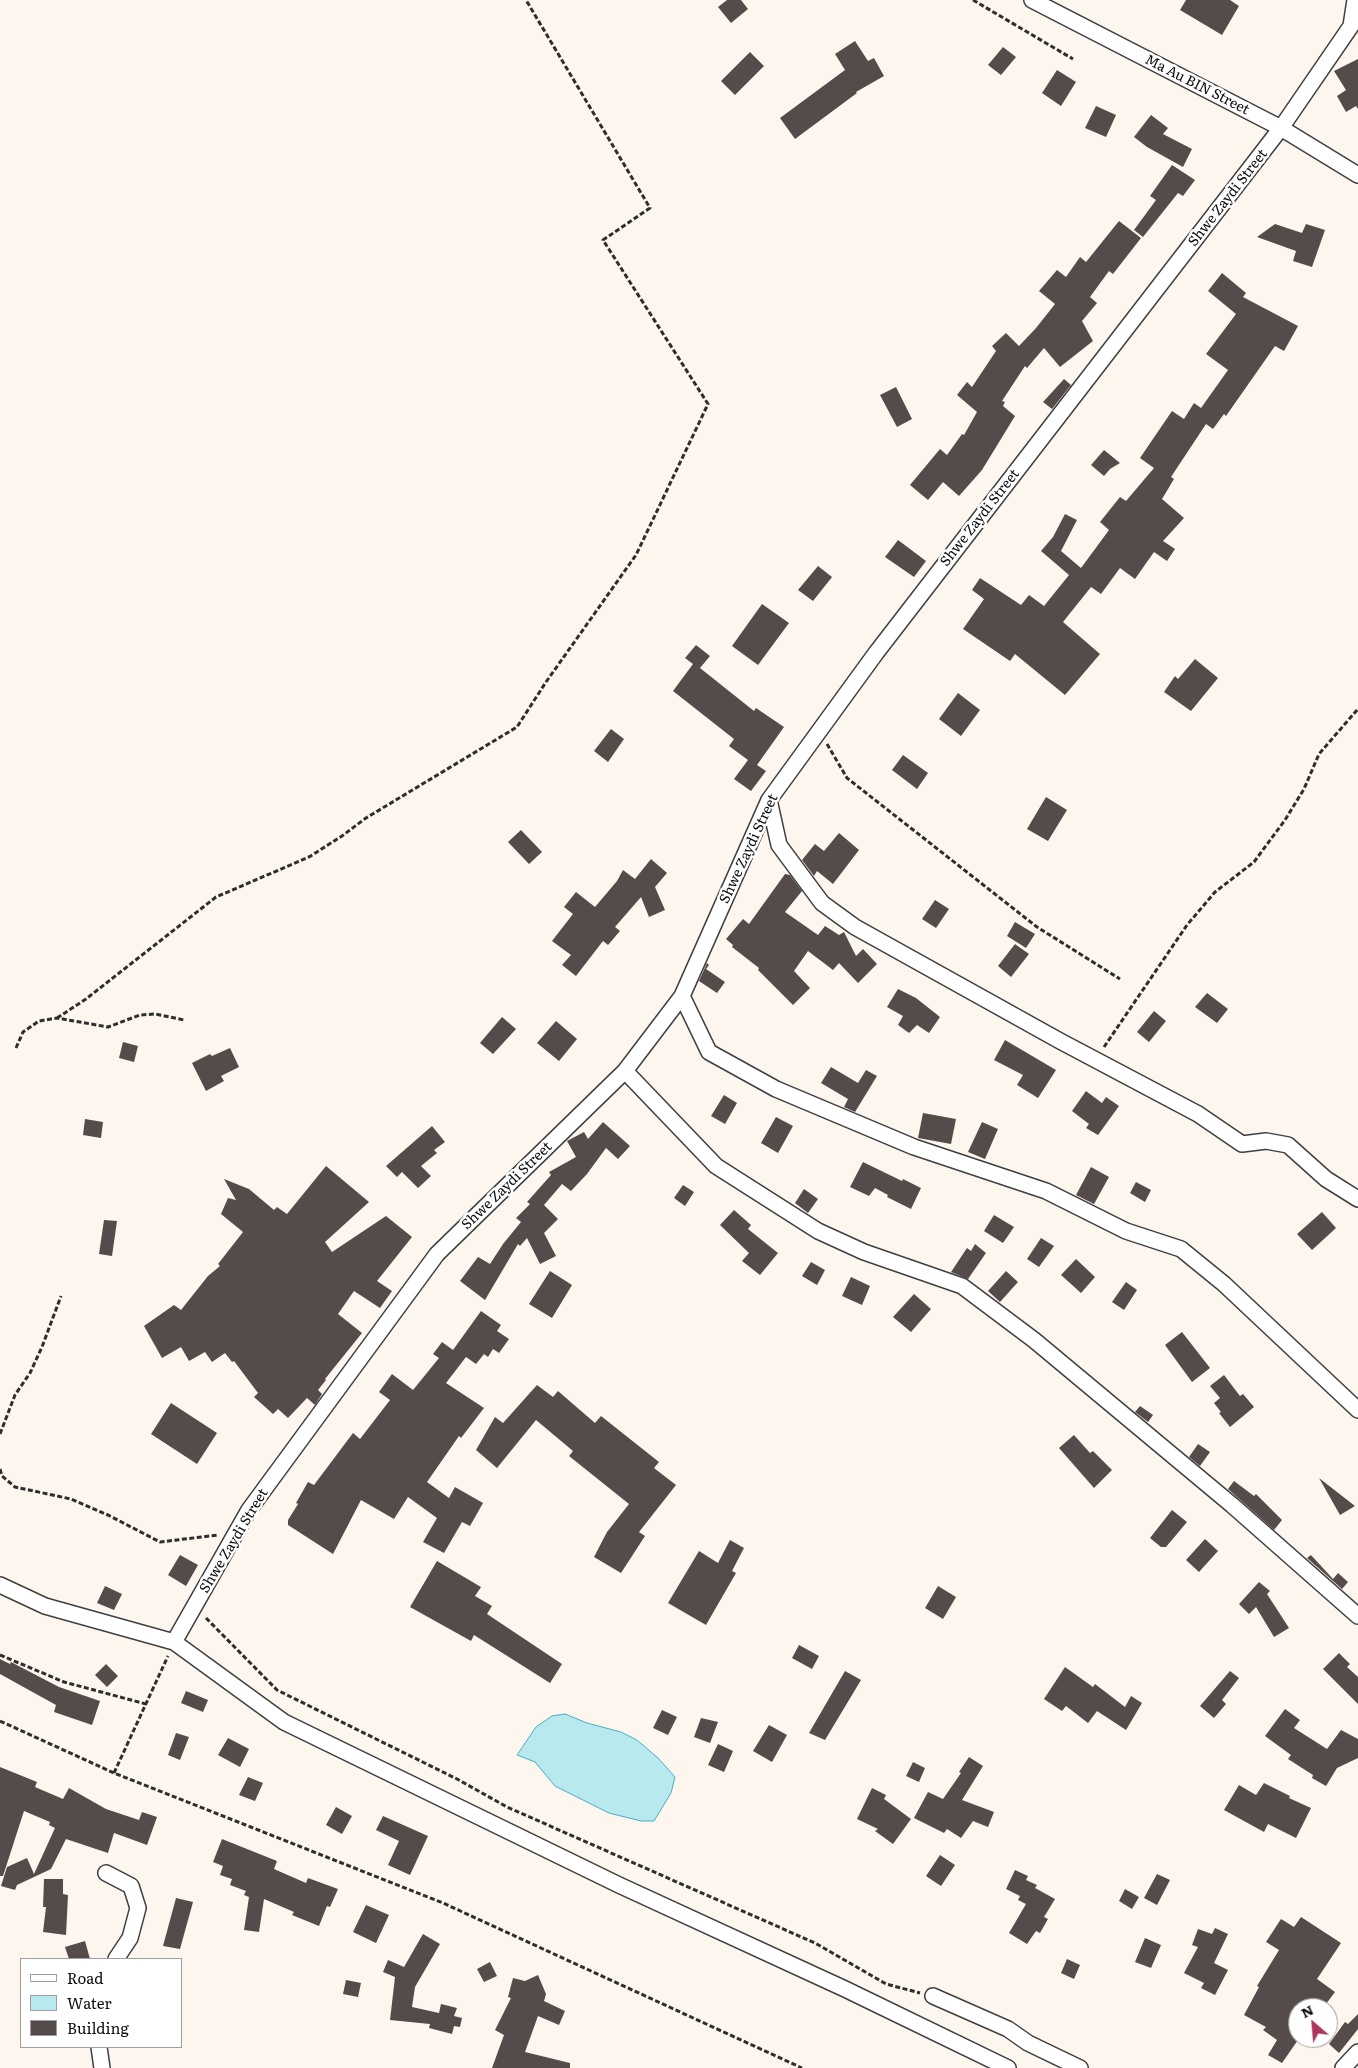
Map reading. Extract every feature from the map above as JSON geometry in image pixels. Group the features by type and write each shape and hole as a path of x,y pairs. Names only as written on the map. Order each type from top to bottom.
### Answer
{"street":[{"name":"Ma Au BIN Street","path":"1032,0 1281,128 1358,175"},
{"name":"Shwe Zaydi Street","path":"174,1642 249,1510 437,1254 625,1071 682,996 769,800 876,653 1281,128 1350,26 1356,0"},
{"path":"769,800 779,845 822,903 855,927 1095,1060 1198,1114 1242,1144 1266,1141 1288,1145 1326,1179 1358,1199"},
{"path":"682,996 709,1052 776,1089 914,1147 1046,1191 1126,1231 1181,1249 1224,1284 1358,1410"},
{"path":"625,1071 716,1166 818,1232 864,1252 962,1286 1034,1340 1225,1499 1358,1616"},
{"path":"0,1585 45,1606 174,1642 284,1722 619,1885 1008,2068"},
{"path":"106,1873 131,1886 138,1908 130,1938 117,1958"},
{"path":"933,1996 1008,2029 1028,2043 1080,2068"},
{"path":"99,2048 102,2068"},
{"path":"1343,2068 1358,2052"}],"path":[{"path":"57,1018 86,999 216,897 309,857 366,818 517,727 546,682 636,555 708,404 603,240 650,208 526,0"},
{"path":"973,0 1073,59"},
{"path":"1095,1060 1187,926 1215,892 1254,862 1286,820 1304,789 1319,754 1357,710"},
{"path":"820,730 847,778 1036,928 1120,979"},
{"path":"16,1048 23,1032 39,1021 57,1018 108,1027 140,1015 155,1014 184,1020"},
{"path":"0,1434 15,1395 30,1373 42,1346 60,1296"},
{"path":"0,1469 2,1476 14,1487 71,1499 108,1515 160,1542 236,1532"},
{"path":"195,1607 277,1690 457,1779 507,1807 815,1943 886,1984 933,1996"},
{"path":"114,1773 174,1642"},
{"path":"0,1655 64,1682 146,1704"},
{"path":"0,1721 114,1773 443,1903 796,2067 802,2068"}],"water":[{"path":"565,1714 587,1723 621,1732 637,1740 658,1758 675,1777 671,1793 654,1821 641,1821 609,1813 555,1786 535,1762 517,1755 536,1727 552,1716"}],"building":[{"path":"727,0 741,0 748,9 731,23 718,7"},
{"path":"1186,0 1230,0 1239,6 1222,35 1180,10"},
{"path":"855,41 868,61 874,58 884,76 856,92 795,139 780,118 845,70 835,54"},
{"path":"1003,47 1016,57 1001,75 988,65"},
{"path":"750,52 764,66 735,95 721,81"},
{"path":"1358,59 1358,109 1356,106 1346,112 1337,96 1346,90 1334,71"},
{"path":"1057,70 1076,82 1061,106 1042,93"},
{"path":"1096,106 1116,115 1106,137 1085,128"},
{"path":"1151,115 1168,128 1163,134 1192,149 1183,167 1147,147 1134,137"},
{"path":"1172,165 1195,180 1183,196 1178,193 1143,237 1134,230 1156,200 1150,196"},
{"path":"1119,221 1141,238 1113,274 1109,271 1090,297 1097,303 1082,321 1093,341 1060,367 1044,348 1027,368 1025,366 1002,401 1005,402 1003,406 1015,416 982,470 959,496 943,482 928,500 910,485 940,449 947,455 962,434 964,435 977,412 957,395 967,382 972,387 996,351 992,346 1006,333 1019,346 1036,328 1055,304 1039,291 1057,270 1066,277 1080,257 1086,262"},
{"path":"1275,224 1302,233 1306,224 1325,230 1312,267 1293,261 1296,251 1257,237"},
{"path":"1222,273 1246,293 1243,297 1298,326 1284,351 1275,346 1226,416 1224,414 1213,429 1206,424 1171,477 1174,479 1162,499 1184,518 1163,541 1175,549 1167,561 1154,552 1135,579 1120,568 1101,594 1091,587 1063,622 1100,654 1065,695 1015,654 1010,661 963,629 984,599 972,590 980,578 1021,605 1029,595 1044,606 1069,575 1041,551 1053,537 1065,514 1077,520 1061,551 1081,568 1109,530 1100,522 1120,497 1126,501 1154,468 1140,458 1172,411 1184,419 1194,403 1201,408 1228,370 1206,354 1236,314 1208,291"},
{"path":"1064,379 1071,385 1052,409 1043,402"},
{"path":"896,387 912,419 897,427 880,395"},
{"path":"1104,450 1120,463 1110,469 1104,476 1091,465"},
{"path":"898,540 926,561 914,577 885,557"},
{"path":"818,566 832,577 813,601 798,590"},
{"path":"762,604 789,623 758,665 732,646"},
{"path":"696,645 710,656 700,668 754,711 756,708 784,727 757,765 766,771 751,791 734,779 748,760 729,746 734,739 673,691 693,664 685,658"},
{"path":"1195,659 1218,678 1191,711 1164,692 1175,676 1178,679"},
{"path":"958,693 980,710 961,736 939,719"},
{"path":"611,729 624,739 608,762 594,751"},
{"path":"903,755 928,773 917,789 892,770"},
{"path":"1046,797 1067,810 1048,841 1027,829"},
{"path":"521,830 542,852 529,864 508,842"},
{"path":"839,833 859,850 833,884 817,871 814,876 802,860 815,844 824,851"},
{"path":"651,859 667,873 655,887 665,910 649,917 641,897 615,927 620,931 608,945 603,941 576,976 562,965 571,955 552,941 573,914 564,907 576,892 595,907 617,881 623,870 635,879"},
{"path":"785,874 790,875 802,891 785,912 818,935 825,926 839,935 844,932 856,956 863,949 877,964 858,983 839,963 833,970 808,951 794,971 810,988 793,1005 758,970 759,968 732,947 733,945 726,939 743,919 749,924"},
{"path":"935,900 949,909 936,928 922,919"},
{"path":"1015,922 1035,934 1026,948 1007,936"},
{"path":"1015,944 1029,954 1011,977 998,966"},
{"path":"707,963 709,965 706,969 725,982 717,993 699,981"},
{"path":"898,989 916,998 940,1017 929,1033 917,1025 909,1033 898,1025 903,1016 887,1007"},
{"path":"1207,993 1228,1009 1217,1023 1195,1007"},
{"path":"1154,1011 1166,1021 1149,1042 1137,1032"},
{"path":"502,1017 516,1029 493,1054 480,1043"},
{"path":"556,1021 577,1039 559,1061 537,1043"},
{"path":"1005,1040 1056,1070 1038,1098 1017,1085 1023,1075 994,1060"},
{"path":"123,1042 138,1046 134,1062 119,1058"},
{"path":"230,1048 239,1067 221,1076 224,1081 206,1091 192,1063 210,1054 212,1056"},
{"path":"831,1067 858,1083 866,1070 877,1076 855,1112 844,1107 848,1099 821,1083"},
{"path":"1086,1091 1102,1103 1106,1097 1119,1106 1098,1135 1086,1128 1089,1124 1072,1111"},
{"path":"724,1095 737,1103 725,1124 711,1116"},
{"path":"923,1113 956,1119 951,1144 918,1138"},
{"path":"776,1117 793,1126 778,1153 761,1143"},
{"path":"85,1119 103,1122 101,1138 83,1135"},
{"path":"603,1122 630,1146 618,1159 606,1148 587,1174 571,1191 562,1184 544,1205 558,1219 544,1233 556,1256 540,1264 527,1238 520,1246 518,1244 485,1300 460,1281 478,1257 490,1264 521,1222 516,1218 530,1204 527,1202 551,1175 549,1172 576,1157 567,1141 584,1132 588,1139"},
{"path":"982,1122 998,1129 985,1159 968,1152"},
{"path":"432,1126 445,1142 434,1150 437,1153 421,1166 431,1176 418,1188 402,1172 397,1177 386,1166"},
{"path":"863,1162 921,1188 911,1209 887,1197 888,1195 875,1188 869,1196 850,1187"},
{"path":"326,1166 369,1202 325,1242 332,1252 386,1216 412,1237 377,1281 392,1291 380,1308 354,1291 338,1314 362,1333 325,1379 318,1390 322,1394 315,1405 307,1398 288,1418 278,1409 273,1414 254,1397 258,1393 234,1361 232,1362 225,1353 212,1362 205,1352 189,1361 181,1347 162,1358 144,1326 174,1305 181,1310 208,1276 220,1266 218,1264 243,1232 221,1214 228,1198 236,1200 224,1179 249,1189 274,1210 277,1207 287,1214"},
{"path":"1091,1167 1109,1177 1094,1204 1076,1195"},
{"path":"1136,1182 1151,1190 1145,1202 1130,1193"},
{"path":"683,1185 694,1192 685,1206 674,1198"},
{"path":"804,1189 818,1199 808,1213 795,1203"},
{"path":"734,1210 751,1225 748,1229 778,1253 760,1275 742,1261 749,1253 720,1225"},
{"path":"1322,1212 1336,1228 1312,1250 1297,1234"},
{"path":"994,1215 1014,1227 1003,1243 984,1231"},
{"path":"104,1220 117,1221 112,1256 99,1254"},
{"path":"1041,1238 1054,1246 1039,1267 1027,1259"},
{"path":"975,1244 986,1253 968,1279 951,1272 967,1248 971,1251"},
{"path":"1076,1259 1095,1277 1081,1293 1061,1275"},
{"path":"811,1262 825,1270 817,1285 802,1276"},
{"path":"550,1271 572,1285 552,1318 529,1304"},
{"path":"1006,1271 1018,1282 1000,1302 988,1291"},
{"path":"851,1277 870,1286 862,1305 842,1296"},
{"path":"1126,1282 1137,1290 1124,1310 1112,1302"},
{"path":"914,1294 931,1309 911,1332 893,1317"},
{"path":"481,1311 501,1325 497,1331 509,1339 499,1353 493,1349 488,1357 484,1354 476,1364 466,1357 446,1383 484,1408 461,1438 459,1436 427,1482 449,1498 455,1487 483,1503 470,1526 462,1522 444,1553 423,1542 437,1518 408,1497 394,1519 361,1500 333,1554 288,1525 288,1520 308,1482 314,1485 353,1433 360,1439 390,1400 379,1392 392,1374 413,1390 439,1358 433,1354 442,1342 453,1350"},
{"path":"1182,1332 1210,1368 1192,1382 1165,1345"},
{"path":"1224,1375 1240,1396 1243,1394 1254,1407 1230,1427 1214,1403 1220,1398 1210,1386"},
{"path":"537,1385 553,1397 558,1391 595,1423 601,1416 659,1462 654,1468 676,1485 639,1532 645,1536 621,1573 594,1557 607,1532 629,1504 569,1456 573,1451 536,1420 497,1468 476,1450 495,1417 503,1423"},
{"path":"171,1403 217,1433 197,1464 151,1434"},
{"path":"1140,1406 1153,1415 1148,1422 1135,1412"},
{"path":"1074,1435 1090,1453 1093,1451 1112,1470 1094,1488 1059,1448"},
{"path":"1198,1444 1210,1452 1200,1466 1189,1457"},
{"path":"1319,1478 1355,1506 1340,1515"},
{"path":"1234,1481 1254,1496 1256,1494 1282,1520 1274,1530 1228,1489"},
{"path":"1172,1510 1187,1522 1166,1547 1161,1547 1150,1538"},
{"path":"1205,1539 1218,1551 1199,1572 1186,1560"},
{"path":"730,1540 744,1548 732,1571 736,1573 706,1625 668,1603 699,1551 718,1563"},
{"path":"180,1555 198,1565 186,1586 168,1575"},
{"path":"1311,1555 1333,1579 1338,1573 1348,1582 1342,1589 1307,1558"},
{"path":"437,1561 481,1587 475,1596 492,1606 487,1614 562,1664 550,1683 474,1635 471,1641 410,1607"},
{"path":"1259,1582 1270,1591 1267,1594 1289,1628 1274,1637 1256,1607 1249,1614 1239,1604"},
{"path":"105,1586 122,1594 114,1610 97,1603"},
{"path":"938,1586 956,1597 943,1619 925,1608"},
{"path":"799,1645 819,1656 812,1669 792,1658"},
{"path":"1339,1653 1350,1664 1347,1667 1358,1677 1358,1704 1323,1669"},
{"path":"0,1659 10,1664 11,1662 59,1687 100,1701 92,1725 54,1712 56,1705 0,1674"},
{"path":"106,1664 118,1676 107,1687 95,1675"},
{"path":"1065,1667 1093,1687 1095,1684 1125,1707 1131,1696 1142,1703 1126,1730 1097,1711 1088,1723 1066,1706 1062,1711 1044,1699"},
{"path":"845,1671 861,1680 825,1740 809,1733"},
{"path":"1230,1671 1239,1678 1222,1700 1226,1704 1214,1718 1200,1706"},
{"path":"186,1691 208,1700 203,1712 181,1703"},
{"path":"1285,1709 1300,1720 1294,1728 1327,1749 1341,1730 1358,1739 1358,1758 1337,1768 1326,1786 1312,1778 1313,1775 1288,1759 1291,1755 1265,1736"},
{"path":"662,1710 677,1717 668,1735 653,1728"},
{"path":"701,1718 718,1722 710,1743 694,1737"},
{"path":"769,1725 787,1735 772,1762 753,1751"},
{"path":"176,1733 189,1737 180,1760 168,1755"},
{"path":"228,1738 249,1749 240,1767 218,1755"},
{"path":"718,1744 733,1751 724,1772 708,1765"},
{"path":"969,1757 983,1766 962,1800 994,1812 988,1827 973,1821 961,1838 947,1829 944,1833 914,1818 928,1792 943,1799 961,1773 959,1772"},
{"path":"913,1762 925,1768 919,1782 906,1776"},
{"path":"0,1767 37,1782 35,1787 63,1799 69,1788 106,1809 139,1820 142,1812 157,1817 147,1845 114,1833 108,1853 66,1839 51,1869 17,1885 15,1890 1,1886 7,1867 27,1858 34,1874 55,1828 49,1825 50,1822 24,1811 3,1876 0,1876"},
{"path":"248,1777 263,1783 255,1801 239,1795"},
{"path":"1264,1783 1290,1796 1289,1798 1311,1808 1296,1838 1268,1824 1264,1832 1224,1810 1239,1785 1256,1795"},
{"path":"872,1788 886,1795 884,1799 911,1819 893,1844 875,1831 878,1829 857,1819"},
{"path":"336,1807 352,1816 342,1834 326,1825"},
{"path":"383,1816 428,1836 410,1875 388,1865 399,1841 376,1830"},
{"path":"222,1839 277,1861 274,1869 306,1883 308,1878 338,1889 330,1907 327,1906 319,1926 292,1915 294,1912 264,1899 259,1932 244,1930 249,1897 244,1895 246,1891 230,1885 232,1879 220,1875 223,1866 213,1862"},
{"path":"940,1855 955,1865 941,1886 926,1876"},
{"path":"1015,1870 1028,1876 1026,1880 1037,1885 1035,1888 1055,1899 1044,1917 1048,1919 1040,1933 1036,1931 1027,1944 1009,1933 1026,1904 1018,1900 1020,1896 1006,1889"},
{"path":"1157,1874 1170,1880 1157,1905 1144,1898"},
{"path":"44,1879 63,1879 63,1894 68,1895 66,1935 43,1932 46,1907 43,1907"},
{"path":"1125,1889 1139,1897 1132,1909 1119,1901"},
{"path":"176,1898 193,1902 180,1949 163,1946"},
{"path":"366,1905 389,1915 376,1943 353,1932"},
{"path":"1301,1917 1341,1943 1317,1979 1335,1992 1330,1998 1288,1998 1288,2048 1292,2048 1282,2063 1268,2055 1277,2040 1263,2030 1266,2027 1244,2015 1259,1987 1257,1986 1279,1950 1266,1942 1281,1919 1294,1927"},
{"path":"1215,1928 1228,1934 1214,1963 1228,1970 1215,1995 1201,1988 1204,1983 1184,1973 1198,1947 1192,1945 1198,1929 1212,1934"},
{"path":"423,1934 440,1944 415,1987 412,2007 439,2013 441,2004 457,2008 454,2016 462,2018 460,2027 454,2026 452,2034 429,2028 430,2024 390,2020 395,1977 383,1972 388,1960 404,1967"},
{"path":"1145,1938 1161,1945 1151,1968 1135,1962"},
{"path":"85,1941 90,1958 69,1958 65,1947"},
{"path":"1067,1959 1080,1965 1074,1979 1061,1973"},
{"path":"490,1962 497,1976 484,1982 477,1969"},
{"path":"538,1975 546,1994 544,2001 565,2011 559,2025 538,2016 525,2052 570,2063 570,2068 492,2068 504,2035 495,2030 511,1998 508,1997 513,1978 525,1981"},
{"path":"346,1980 361,1983 358,1997 343,1994"},
{"path":"1358,2014 1358,2029 1339,2053 1333,2048 1338,2048 1338,2032 1345,2022 1348,2024"}]}
